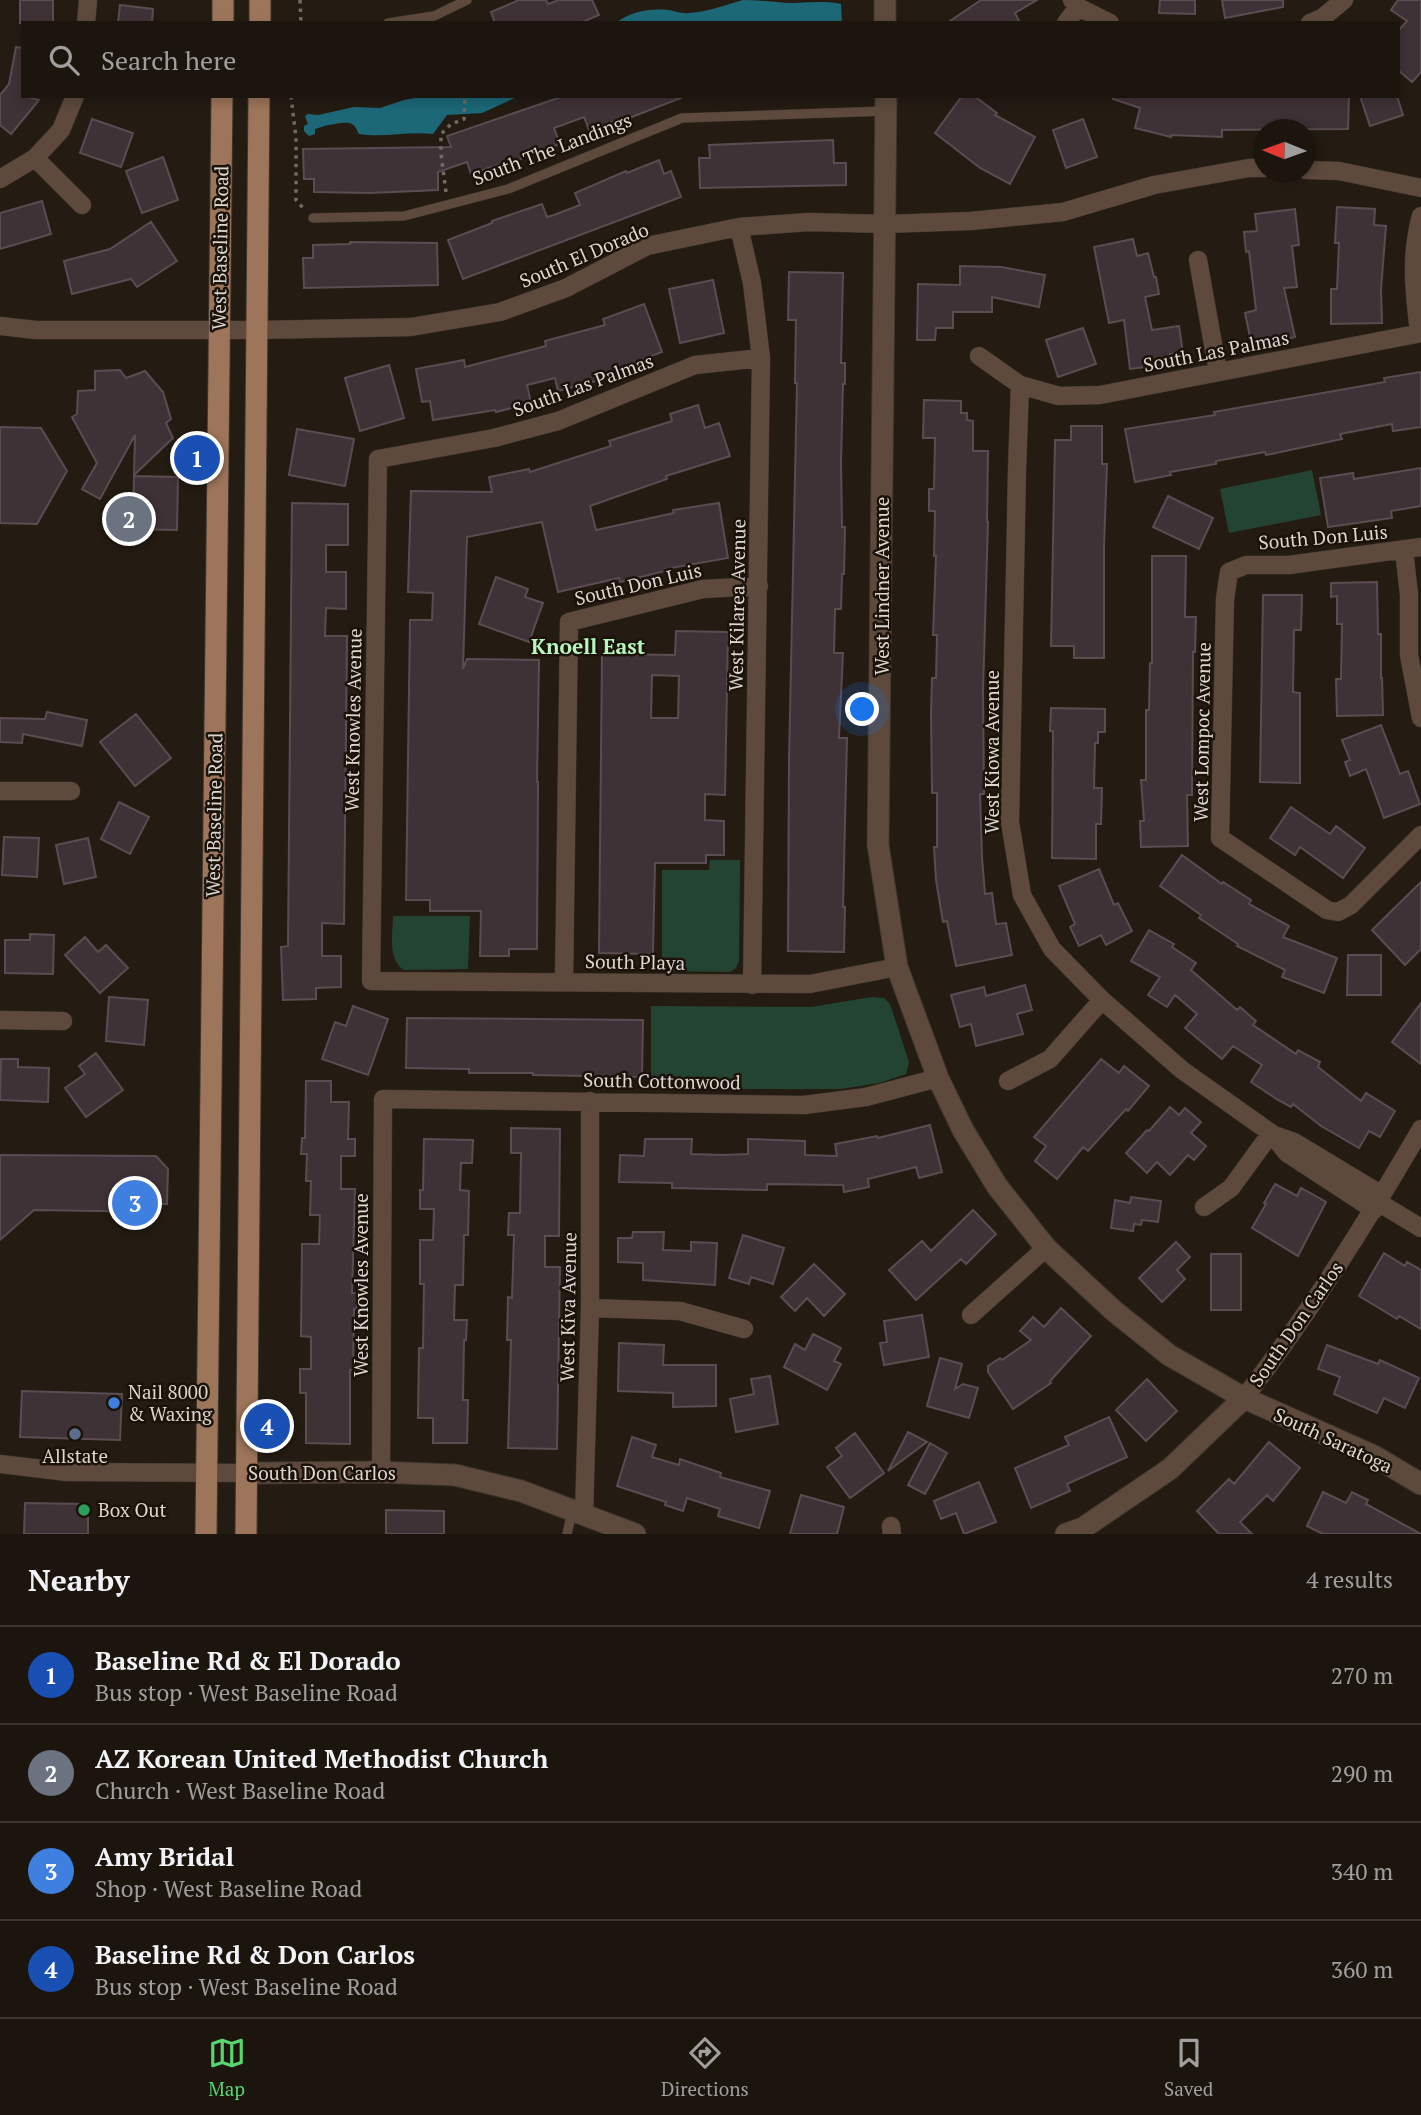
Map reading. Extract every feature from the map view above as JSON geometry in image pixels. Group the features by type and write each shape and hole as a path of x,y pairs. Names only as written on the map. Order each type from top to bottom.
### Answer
{"main road":[{"path":"223,0 223,21"},
{"path":"260,0 260,21"},
{"name":"West Baseline Road","path":"206,1534 222,98"},
{"name":"West Baseline Road","path":"246,1534 259,98"}],"street":[{"path":"86,21 88,0"},
{"path":"885,0 885,21"},
{"path":"1319,21 1344,0"},
{"path":"1067,21 1075,4 1106,21"},
{"path":"0,178 35,159 61,130 74,98"},
{"name":"West Lindner Avenue","path":"886,104 878,845 897,967 938,1078 963,1130 997,1186 1046,1248 1114,1311 1169,1355 1244,1398"},
{"path":"35,159 82,205"},
{"name":"South El Dorado","path":"0,326 36,330 411,327 500,312 566,288 648,246 739,227 809,222 971,221 1062,212 1154,185 1253,168"},
{"path":"1316,170 1339,171 1421,188"},
{"path":"1420,332 1413,291 1414,241 1421,216"},
{"name":"West Kilarea Avenue","path":"739,227 752,284 761,358 752,985"},
{"path":"1198,260 1219,372"},
{"name":"South Las Palmas","path":"979,356 1020,385 1059,396 1100,395 1420,332"},
{"name":"South Las Palmas","path":"378,459 494,438 558,421 695,365 761,358"},
{"name":"West Kiowa Avenue","path":"1020,385 1010,822 1021,895 1052,949 1102,1000 1182,1070 1271,1133 1287,1153 1421,1228"},
{"name":"West Knowles Avenue","path":"371,981 378,459"},
{"path":"1412,548 1409,655 1421,718"},
{"name":"South Don Luis","path":"1229,572 1247,565 1289,565 1412,548"},
{"name":"West Lompoc Avenue","path":"1229,572 1220,838 1327,911 1338,912 1351,905 1421,835"},
{"name":"South Don Luis","path":"564,982 569,622 703,589 759,586"},
{"path":"0,791 71,791"},
{"name":"South Playa","path":"371,981 810,985 897,967"},
{"path":"1008,1081 1050,1059 1102,1000"},
{"path":"0,1020 63,1021"},
{"name":"South Cottonwood","path":"383,1099 804,1105 866,1097 938,1078"},
{"name":"West Knowles Avenue","path":"381,1472 383,1099"},
{"name":"West Kiva Avenue","path":"578,1513 590,1308 590,1101"},
{"name":"South Don Carlos","path":"1078,1532 1170,1469 1244,1398 1288,1341 1378,1202 1421,1129"},
{"path":"1204,1207 1231,1188 1271,1133"},
{"path":"971,1314 1046,1248"},
{"path":"590,1308 680,1311 744,1329"},
{"name":"South Saratoga","path":"1244,1398 1374,1456 1421,1484"},
{"name":"South Don Carlos","path":"0,1464 67,1472 381,1472 464,1477 521,1491 635,1534"}],"lane":[{"path":"401,21 434,16 467,0"},
{"name":"South The Landings","path":"313,218 404,216 508,189 682,118 886,104"},
{"path":"567,1534 578,1513"}],"path":[{"path":"300,0 301,21"},
{"path":"291,98 296,138 296,200 313,218"},
{"path":"448,204 440,155 442,134 451,124 464,119 465,98"}],"green space":[{"path":"1312,470 1321,515 1229,533 1220,489"},
{"path":"710,860 740,860 739,961 736,968 730,972 662,971 662,870 709,870"},
{"path":"393,916 470,916 468,969 404,970 393,953"},
{"path":"872,997 884,998 890,1004 909,1062 906,1074 879,1083 840,1089 651,1089 651,1006 811,1007"}],"water":[{"path":"743,0 829,2 841,4 842,21 619,21 647,10 684,13 710,10"},
{"path":"515,98 482,113 447,115 433,134 359,134 349,123 315,129 315,134 309,136 304,131 304,126 308,124 305,116 308,114 318,115 354,107 380,108 404,100"}],"building":[{"path":"20,0 53,0 53,21 20,23"},
{"path":"519,0 546,0 548,4 559,0 592,0 599,15 585,21 494,21 491,12"},
{"path":"981,0 1037,0 1015,13 1019,21 950,21"},
{"path":"1160,0 1195,0 1195,14 1159,13"},
{"path":"1222,0 1283,0 1283,7 1225,18"},
{"path":"1398,0 1421,0 1421,72 1412,82 1400,72 1400,29 1407,21 1391,10"},
{"path":"120,5 153,9 152,21 118,21"},
{"path":"16,47 21,48 21,98 39,100 11,134 0,125 0,95 9,84"},
{"path":"558,98 681,98 589,130 584,117 554,128 560,144 471,174 467,162 438,172 438,190 314,192 314,179 304,179 303,149 451,147 447,136"},
{"path":"961,98 977,98 997,113 995,115 1035,137 1010,184 980,168 935,133"},
{"path":"1113,98 1349,98 1348,129 1316,129 1316,119 1253,119 1253,130 1222,130 1222,137 1171,137 1135,128 1140,108"},
{"path":"1361,98 1398,98 1403,115 1370,126"},
{"path":"92,119 133,133 121,167 80,153"},
{"path":"1083,119 1097,157 1066,168 1053,130"},
{"path":"833,140 834,163 846,163 846,185 700,188 699,158 710,158 709,145"},
{"path":"163,157 178,200 142,213 126,171"},
{"path":"659,160 664,174 671,171 681,197 463,279 448,240 542,204 547,217 554,215 580,205 575,193"},
{"path":"42,201 51,234 0,249 0,213"},
{"path":"1337,207 1375,209 1374,225 1386,226 1381,289 1382,323 1331,324 1331,289 1337,289"},
{"path":"1295,209 1299,245 1292,246 1297,287 1284,288 1295,337 1252,347 1245,313 1256,310 1244,232 1257,231 1255,214"},
{"path":"151,222 177,261 137,287 131,279 72,294 64,261 110,249"},
{"path":"1133,239 1137,256 1148,253 1156,277 1159,294 1145,297 1152,330 1179,326 1183,353 1170,354 1171,364 1130,369 1124,320 1109,323 1094,247"},
{"path":"350,242 437,243 438,285 304,288 303,258 313,258 313,245"},
{"path":"960,266 1001,267 1045,275 1039,307 992,297 992,312 953,312 953,328 936,328 935,340 917,340 918,284 960,285"},
{"path":"789,272 843,273 841,363 845,363 845,384 841,462 842,527 845,527 844,574 841,609 835,609 834,653 843,653 839,738 847,738 844,952 788,951 797,383 796,320 788,320"},
{"path":"713,280 724,333 680,343 669,289"},
{"path":"644,304 662,352 602,375 603,379 558,391 555,378 527,385 531,403 496,412 495,410 433,420 430,401 422,402 416,369 464,360 465,367 546,346 545,341 605,325 603,319"},
{"path":"1083,328 1096,364 1058,377 1046,340"},
{"path":"389,365 404,418 360,431 345,378"},
{"path":"120,370 126,378 145,371 163,392 171,419 166,423 173,438 134,475 135,435 100,499 82,489 97,463 72,417 77,414 78,391 95,390 95,371"},
{"path":"1421,372 1421,427 1393,431 1392,424 1340,434 1342,439 1266,455 1265,452 1216,461 1216,464 1170,472 1171,475 1135,482 1125,429 1215,415 1214,412 1385,382 1384,378"},
{"path":"924,400 961,401 961,413 967,413 967,420 973,421 973,451 988,451 983,691 984,794 980,794 982,857 985,894 992,893 996,924 1006,923 1012,955 956,966 947,921 943,922 934,847 937,847 937,793 932,793 931,712 932,678 936,678 937,635 933,635 936,556 935,511 929,511 929,489 934,489 935,438 923,438"},
{"path":"698,405 705,428 719,423 730,456 666,476 667,479 590,506 596,530 674,513 673,510 719,503 728,558 665,569 620,582 619,578 558,592 542,522 467,537 463,669 467,659 539,660 537,949 509,949 509,956 480,956 481,911 430,911 430,900 406,900 410,620 432,620 433,593 408,592 411,491 492,492 489,477 529,469 530,472 611,446 609,441 672,421 670,414"},
{"path":"1071,426 1102,426 1102,464 1107,464 1104,658 1074,658 1074,646 1051,646 1055,440 1071,440"},
{"path":"0,427 41,428 67,471 37,524 0,523"},
{"path":"297,429 354,439 345,486 289,475"},
{"path":"1421,468 1421,506 1391,511 1392,518 1328,527 1320,478 1353,473 1354,479"},
{"path":"134,476 178,477 177,530 133,529"},
{"path":"1168,496 1213,518 1199,549 1153,527"},
{"path":"292,503 348,504 348,545 326,545 326,572 346,572 346,609 326,608 325,636 347,636 344,924 322,923 322,956 341,956 341,987 316,988 316,999 283,1000 281,947 288,946"},
{"path":"1152,556 1186,556 1185,617 1196,617 1193,652 1192,795 1187,795 1188,846 1141,847 1140,821 1144,821 1141,780 1146,780 1146,710 1149,710 1152,663"},
{"path":"496,577 528,589 525,597 543,603 529,642 479,624"},
{"path":"1377,582 1383,715 1337,716 1336,679 1341,679 1342,624 1337,624 1337,596 1331,597 1331,583"},
{"path":"1263,595 1302,595 1301,630 1294,630 1293,692 1300,693 1300,783 1260,782"},
{"path":"676,631 728,632 725,795 705,794 705,820 724,821 724,855 706,855 706,863 655,863 653,954 599,953 602,654 675,655","holes":["652,675 679,676 678,718 651,718"]},
{"path":"1051,708 1105,709 1105,732 1098,732 1098,743 1095,743 1094,788 1102,788 1101,824 1096,824 1096,859 1052,858"},
{"path":"47,712 87,720 82,746 23,734 22,743 0,742 0,718 45,719"},
{"path":"136,714 171,758 135,786 100,742"},
{"path":"1381,725 1400,774 1408,771 1420,804 1384,818 1366,769 1350,776 1345,762 1350,760 1342,740"},
{"path":"119,802 149,817 130,854 101,839"},
{"path":"1291,807 1330,834 1336,826 1365,848 1343,878 1300,847 1295,855 1270,838"},
{"path":"4,837 39,838 37,877 2,875"},
{"path":"88,838 96,877 64,884 56,845"},
{"path":"1182,855 1222,884 1223,882 1251,900 1249,904 1289,926 1283,937 1337,958 1324,993 1282,977 1285,970 1237,946 1238,944 1199,918 1201,915 1160,886"},
{"path":"1099,869 1114,905 1118,903 1132,931 1106,945 1101,935 1079,946 1070,927 1075,924 1059,886"},
{"path":"1421,882 1421,949 1405,965 1372,930"},
{"path":"1149,930 1174,944 1172,947 1196,963 1191,970 1237,1010 1240,1007 1256,1021 1253,1025 1296,1054 1298,1050 1320,1062 1318,1067 1361,1101 1366,1093 1395,1111 1380,1137 1369,1131 1359,1148 1321,1126 1293,1104 1291,1107 1278,1100 1251,1082 1262,1065 1233,1046 1222,1059 1185,1028 1197,1014 1175,995 1167,1007 1148,995 1160,977 1131,961"},
{"path":"30,934 54,935 53,974 5,973 5,940 30,940"},
{"path":"85,937 98,952 106,945 128,968 100,993 65,955"},
{"path":"1348,955 1381,955 1381,995 1347,995"},
{"path":"1025,985 1032,1010 1017,1014 1023,1034 976,1046 971,1024 960,1027 951,995 984,987 986,996"},
{"path":"109,997 148,1000 144,1045 106,1041"},
{"path":"1421,1003 1421,1064 1392,1042"},
{"path":"353,1006 388,1019 368,1075 322,1059 335,1022 346,1026"},
{"path":"407,1018 643,1020 642,1077 469,1073 469,1069 406,1068"},
{"path":"96,1053 123,1090 86,1117 65,1088 85,1074 79,1066"},
{"path":"1,1059 18,1059 18,1067 49,1068 48,1102 0,1100"},
{"path":"1101,1059 1119,1073 1124,1066 1149,1086 1088,1151 1083,1147 1057,1179 1035,1161 1046,1146 1034,1137"},
{"path":"306,1081 331,1081 331,1102 349,1102 348,1139 355,1139 355,1156 341,1156 341,1189 355,1189 352,1293 357,1293 357,1309 354,1309 353,1370 350,1370 350,1444 306,1443 306,1393 300,1393 300,1369 311,1369 311,1337 301,1336 302,1244 319,1244 320,1215 310,1215 311,1181 306,1181 307,1154 301,1154 302,1138 305,1138"},
{"path":"1170,1107 1179,1115 1185,1108 1201,1122 1191,1133 1206,1146 1194,1160 1188,1155 1170,1175 1157,1162 1147,1173 1126,1153"},
{"path":"930,1125 942,1172 919,1178 916,1167 868,1179 869,1187 844,1192 843,1185 767,1184 767,1190 672,1188 672,1183 619,1182 620,1155 644,1156 645,1139 692,1139 691,1154 723,1155 748,1154 748,1139 805,1141 805,1155 837,1156 835,1144 877,1136 878,1138"},
{"path":"511,1128 560,1129 559,1236 545,1236 545,1267 560,1267 557,1449 508,1448 511,1340 507,1340 508,1297 512,1298 514,1235 508,1235 509,1213 520,1213 521,1153 511,1153"},
{"path":"424,1139 473,1140 472,1163 461,1163 460,1190 469,1191 468,1235 464,1235 463,1285 455,1285 454,1320 467,1320 463,1400 468,1400 467,1443 433,1443 433,1418 418,1418 419,1348 423,1348 424,1284 420,1284 420,1240 433,1240 434,1209 420,1209"},
{"path":"0,1155 156,1156 168,1169 167,1204 158,1204 158,1212 34,1210 0,1240"},
{"path":"1275,1184 1297,1196 1301,1188 1326,1202 1298,1256 1252,1228"},
{"path":"1131,1197 1161,1201 1158,1222 1142,1220 1141,1225 1134,1224 1133,1231 1111,1228 1115,1200 1130,1203"},
{"path":"973,1210 996,1234 966,1264 961,1259 916,1300 889,1270 922,1241 931,1251"},
{"path":"633,1232 664,1232 663,1250 691,1251 691,1242 717,1243 715,1285 643,1280 643,1263 618,1262 618,1238 632,1238"},
{"path":"743,1235 784,1248 773,1284 751,1277 749,1284 729,1278"},
{"path":"1176,1242 1190,1257 1177,1270 1185,1279 1162,1302 1139,1278"},
{"path":"1384,1253 1405,1266 1407,1262 1421,1270 1421,1329 1399,1316 1397,1319 1359,1296"},
{"path":"1211,1254 1241,1254 1241,1310 1211,1310"},
{"path":"814,1264 845,1294 824,1316 807,1298 795,1311 781,1297"},
{"path":"1061,1308 1091,1336 1051,1383 1013,1409 988,1372 988,1366 1000,1358 1002,1360 1031,1340 1020,1331 1033,1317 1044,1327"},
{"path":"922,1315 929,1357 884,1365 880,1343 887,1342 884,1321"},
{"path":"813,1334 841,1348 834,1361 841,1364 827,1390 784,1367 795,1344 805,1350"},
{"path":"619,1343 664,1345 663,1365 716,1365 716,1406 673,1407 673,1393 618,1391"},
{"path":"1327,1345 1378,1364 1380,1360 1419,1378 1405,1408 1384,1398 1377,1413 1334,1394 1340,1377 1318,1369"},
{"path":"940,1358 962,1364 955,1389 963,1384 978,1388 969,1418 927,1406"},
{"path":"770,1376 778,1424 736,1432 730,1399 754,1394 751,1379"},
{"path":"1147,1379 1177,1411 1146,1441 1116,1410"},
{"path":"22,1391 122,1394 120,1440 20,1437"},
{"path":"1109,1417 1127,1457 1067,1484 1070,1491 1031,1508 1015,1468 1069,1445 1065,1437"},
{"path":"908,1432 927,1442 888,1471"},
{"path":"855,1433 884,1473 850,1498 827,1467 842,1456 836,1448"},
{"path":"632,1437 656,1445 652,1457 679,1465 680,1459 721,1473 720,1477 770,1491 759,1528 718,1516 720,1509 687,1498 683,1511 665,1505 666,1502 617,1486"},
{"path":"1269,1442 1300,1468 1273,1501 1267,1495 1240,1522 1252,1534 1219,1534 1197,1511 1229,1479 1234,1484"},
{"path":"930,1443 947,1453 925,1494 908,1485"},
{"path":"979,1482 996,1522 964,1534 956,1513 941,1519 934,1501"},
{"path":"1323,1492 1346,1503 1352,1492 1368,1500 1366,1504 1421,1534 1323,1534 1307,1526"},
{"path":"801,1495 844,1507 837,1534 790,1534"},
{"path":"25,1503 88,1504 88,1534 24,1534"},
{"path":"386,1510 444,1511 444,1534 386,1534"}],"place":[{"name":"Baseline Rd & El Dorado","path":"197,458"},
{"name":"AZ Korean United Methodist Church","path":"129,519"},
{"name":"Amy Bridal","path":"135,1203"},
{"name":"Nail 8000 & Waxing","path":"114,1403"},
{"name":"Baseline Rd & Don Carlos","path":"267,1426"},
{"name":"Allstate","path":"75,1434"},
{"name":"Box Out","path":"84,1510"}],"district":[{"name":"Knoell East","path":"588,647"}]}
